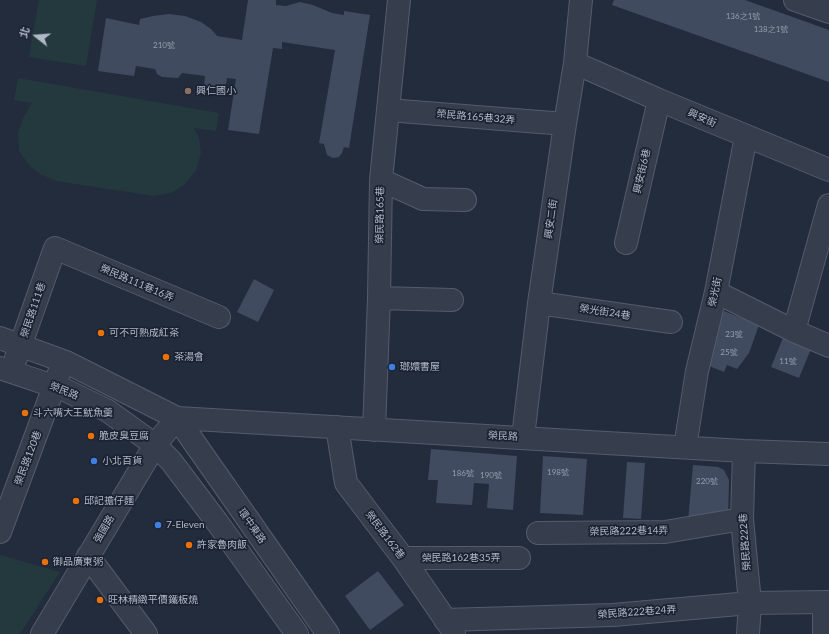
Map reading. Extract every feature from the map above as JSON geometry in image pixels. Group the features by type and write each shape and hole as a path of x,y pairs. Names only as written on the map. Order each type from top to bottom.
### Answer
{"street":[{"name":"榮民路165巷","path":"374,430 379,298 381,180 400,0"},
{"name":"興安二街","path":"523,437 539,303 575,63 581,0"},
{"path":"795,0 829,12"},
{"name":"興安街","path":"575,63 659,100 829,170"},
{"name":"興安街6巷","path":"626,243 659,100"},
{"name":"榮民路165巷32弄","path":"388,110 565,124"},
{"name":"榮光街","path":"685,447 697,371 716,292 746,136"},
{"path":"381,180 423,199 465,200"},
{"path":"794,331 829,205"},
{"name":"榮民路111巷16弄","path":"55,248 219,317"},
{"name":"榮民路111巷","path":"6,370 21,346 55,248"},
{"path":"716,292 794,331 829,346"},
{"path":"379,298 452,300"},
{"name":"榮光街24巷","path":"539,303 671,322"},
{"name":"榮民路","path":"0,338 63,361 176,418 337,426 374,430 523,437 744,451 829,454"},
{"name":"榮民路120巷","path":"0,532 55,387 63,361"},
{"name":"榮民路","path":"6,370 65,390 108,411 156,445"},
{"path":"176,418 156,445 171,461 208,510 297,634"},
{"name":"環中東路","path":"176,418 328,634"},
{"name":"榮民路162巷","path":"337,426 346,483 403,558 450,627"},
{"name":"強國路","path":"42,634 156,445"},
{"name":"榮民路222巷","path":"744,451 742,519 750,603 748,634"},
{"name":"榮民路222巷14弄","path":"538,533 665,532 742,519"},
{"path":"88,556 146,634"},
{"name":"榮民路162巷35弄","path":"403,558 519,558"},
{"path":"824,634 826,602"},
{"name":"榮民路222巷24弄","path":"450,627 750,603 826,602"}],"green space":[{"path":"39,0 97,0 86,66 29,57"},
{"path":"18,78 219,113 216,131 194,128 199,138 201,153 196,170 185,184 171,193 154,196 56,181 40,174 29,165 19,151 18,132 24,116 32,103 14,100"},
{"path":"0,555 60,572 20,634 0,634"}],"building":[{"path":"248,0 276,0 276,5 286,6 300,2 313,5 332,13 344,15 344,11 370,15 349,148 344,147 339,157 333,158 327,155 324,144 319,143 335,50 282,42 282,49 273,48 259,134 228,130 236,79 227,78 225,91 204,87 205,76 182,73 178,78 162,77 157,74 155,69 136,66 134,76 98,71 106,18 139,25 140,19 153,16 169,14 185,16 201,22 211,29 217,36 242,40"},
{"path":"614,0 745,0 829,30 829,82 612,5"},
{"path":"254,279 274,290 258,322 237,312"},
{"path":"724,311 759,325 749,353 737,369 727,365 724,372 704,364"},
{"path":"785,333 813,344 799,378 771,367"},
{"path":"431,449 517,456 513,510 487,508 489,484 474,483 472,505 436,503 438,480 428,480"},
{"path":"543,456 587,459 583,515 540,513"},
{"path":"627,462 645,463 641,519 623,518"},
{"path":"693,465 718,467 724,470 729,480 728,522 688,521"},
{"path":"378,571 404,605 370,630 345,596"}],"place":[{"name":"興仁國小","path":"188,91"},
{"name":"可不可熟成紅茶","path":"101,333"},
{"name":"茶湯會","path":"166,357"},
{"name":"瑯嬛書屋","path":"392,367"},
{"name":"斗六嘴大王魷魚羹","path":"25,413"},
{"name":"脆皮臭豆腐","path":"91,436"},
{"name":"小北百貨","path":"94,461"},
{"name":"邱記擔仔麵","path":"76,501"},
{"name":"7-Eleven","path":"158,525"},
{"name":"許家魯肉飯","path":"189,545"},
{"name":"御品廣東粥","path":"45,562"},
{"name":"旺林精緻平價鐵板燒","path":"100,600"}]}
